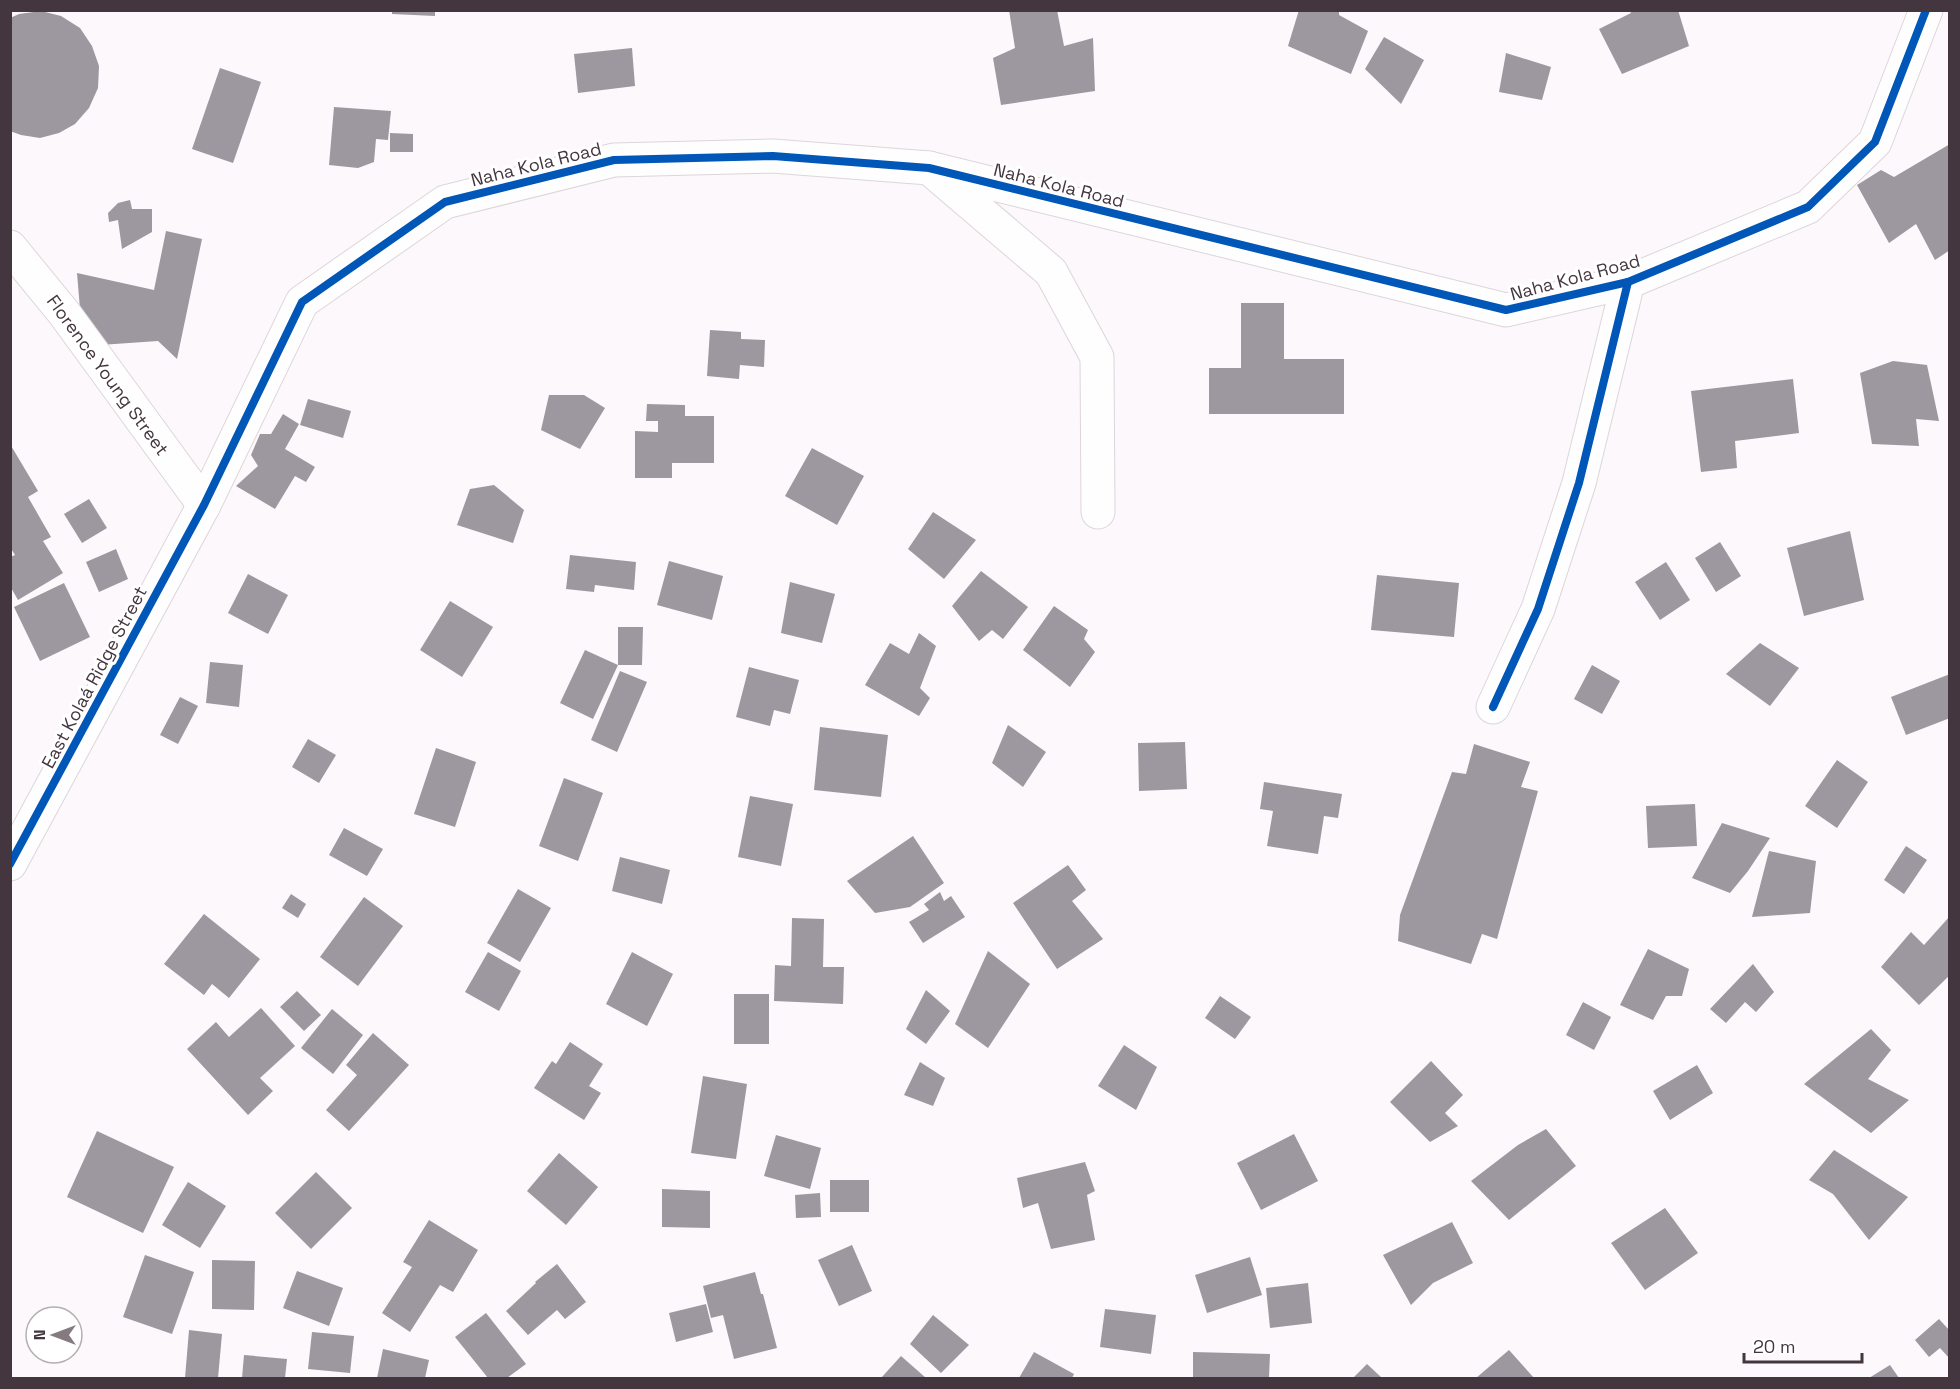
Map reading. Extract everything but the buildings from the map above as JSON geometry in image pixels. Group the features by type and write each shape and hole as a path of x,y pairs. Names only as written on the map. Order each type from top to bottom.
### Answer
{"street":[{"name":"Naha Kola Road","path":"204,505 302,302 445,202 614,160 774,156 928,168 1506,310 1628,282 1808,207 1875,142 1926,10"},
{"path":"928,168 1051,272 1097,357 1098,512"},
{"name":"Florence Young Street","path":"10,247 64,313 204,505"},
{"path":"1493,706 1538,609 1579,483 1628,282"},
{"name":"East Kolaá Ridge Street","path":"10,864 204,505"}],"cycle path":[{"path":"10,864 204,505 302,302 445,202 614,160 773,156 929,168 1506,310 1628,282 1808,207 1875,142 1926,10"},
{"path":"1493,707 1538,609 1579,483 1628,282"}]}
